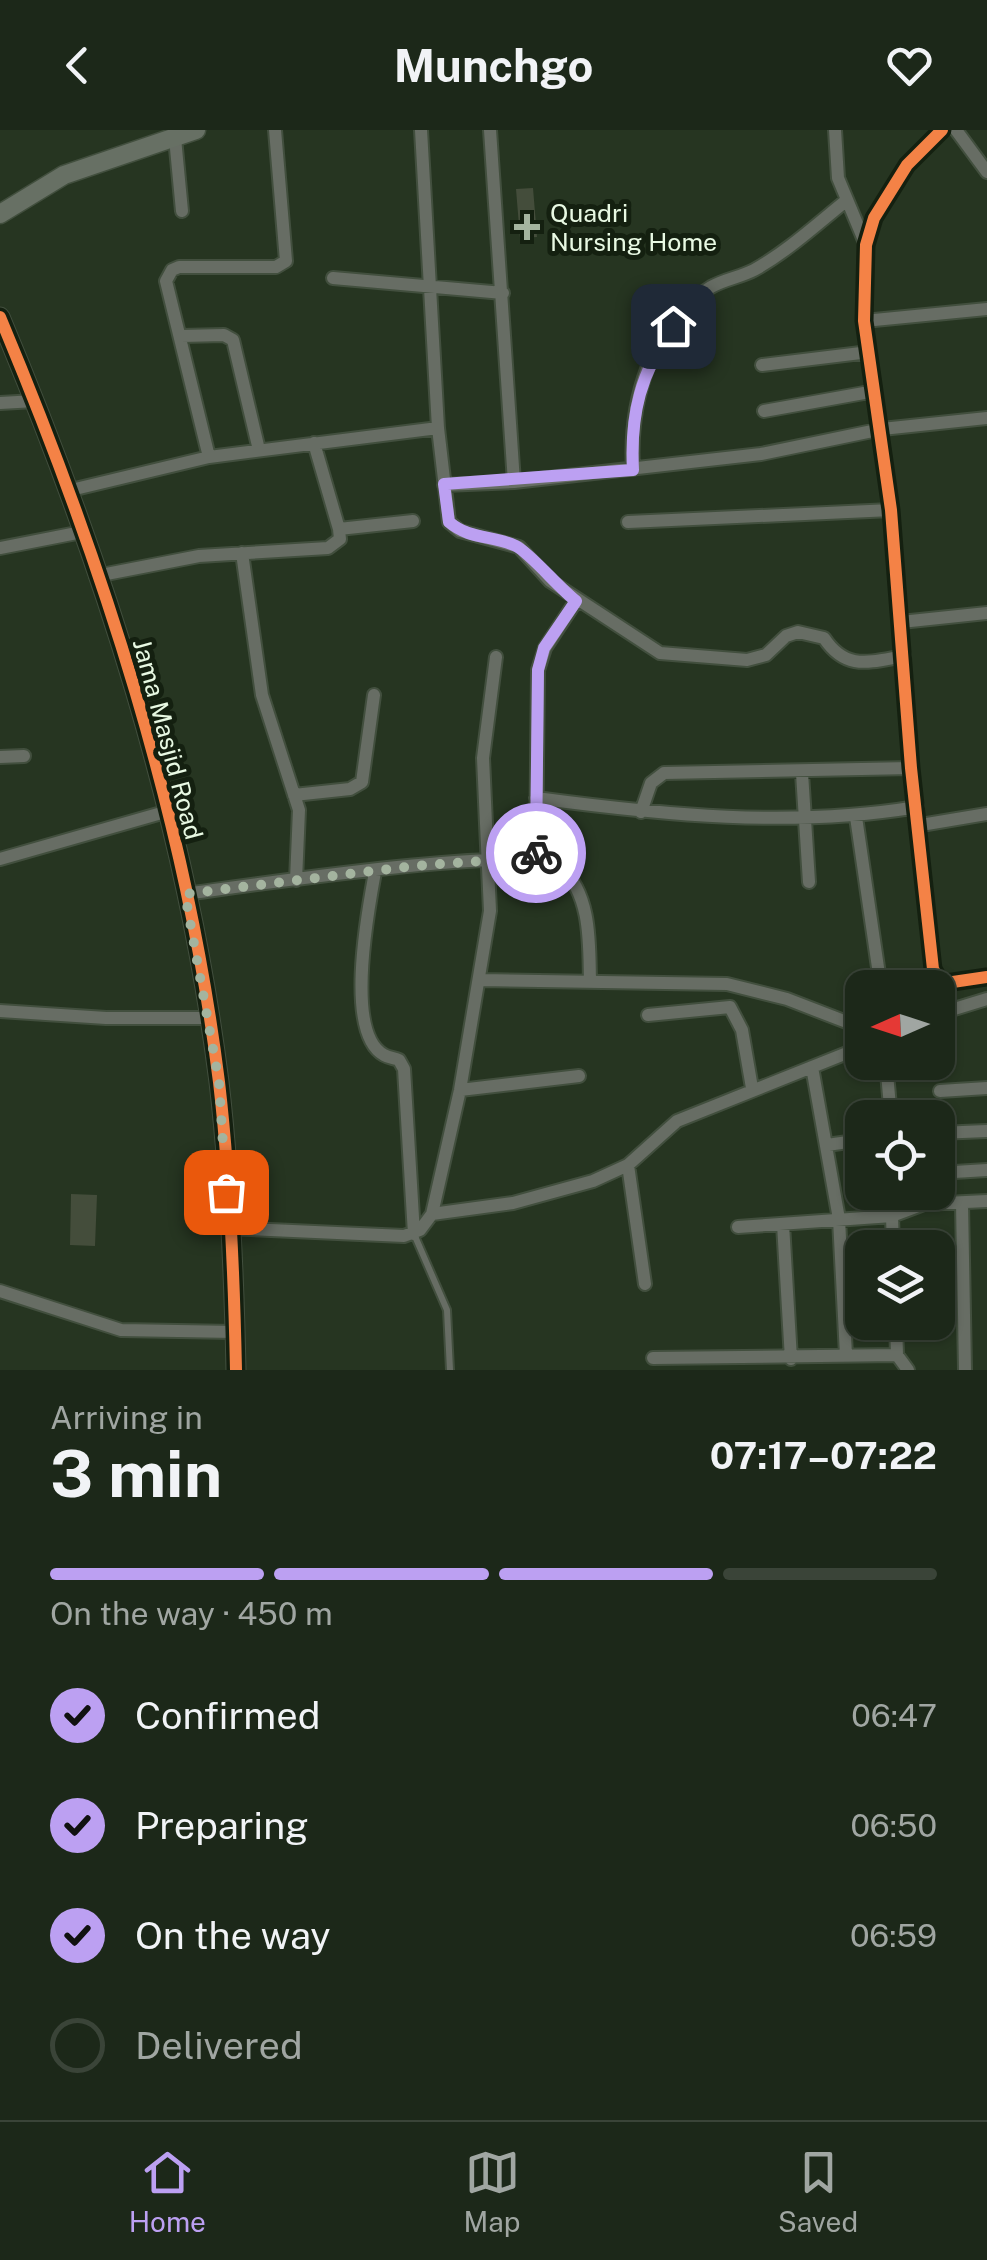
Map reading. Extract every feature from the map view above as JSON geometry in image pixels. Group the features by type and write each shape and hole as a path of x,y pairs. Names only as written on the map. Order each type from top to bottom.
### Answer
{"street":[{"path":"0,214 64,175 196,130"},
{"path":"208,457 166,282 172,270 276,267 286,261 275,130"},
{"path":"421,130 438,428 449,522 460,531 519,547 550,581 576,601 646,645 675,656 758,658 798,632 824,638 834,654 850,663 904,656"},
{"path":"490,130 514,482"},
{"path":"835,130 834,159 866,244"},
{"path":"934,970 911,768 891,510 864,321 866,244 883,197 942,130"},
{"path":"956,130 987,172"},
{"path":"175,138 182,211"},
{"path":"633,470 631,429 642,380 685,309 709,288 752,271 781,253 847,200"},
{"path":"334,278 503,293"},
{"path":"864,321 987,309"},
{"name":"Jama Masjid Road","path":"0,316 71,490 96,576 128,663 185,894 219,1082 236,1370"},
{"path":"181,336 224,336 233,340 259,450"},
{"path":"762,364 869,352"},
{"path":"764,411 875,391"},
{"path":"0,403 36,401"},
{"path":"444,484 514,482 633,470 761,454 882,429 987,418"},
{"path":"71,490 208,457 438,428"},
{"path":"96,576 242,553 328,548 340,538 339,529 314,442"},
{"path":"628,522 891,510"},
{"path":"339,529 413,521"},
{"path":"0,548 82,532"},
{"path":"242,553 262,694 294,795 301,832 296,880"},
{"path":"536,857 538,670 544,648 576,601"},
{"path":"901,622 987,614"},
{"path":"228,1228 414,1234 432,1214 460,1090 490,912 483,758 496,657"},
{"path":"294,795 350,789 362,782 374,695"},
{"path":"0,756 24,756"},
{"path":"641,812 651,783 664,772 802,773 911,768"},
{"path":"802,773 809,882"},
{"path":"536,798 722,818 856,817 917,807"},
{"path":"0,859 165,812"},
{"path":"920,824 987,814"},
{"path":"856,817 879,970"},
{"path":"185,894 536,857 558,864 571,878 589,933 590,982"},
{"path":"374,872 360,1002 376,1046 385,1056 399,1060 404,1069 414,1234"},
{"path":"955,980 987,978"},
{"path":"481,980 727,984 845,1022"},
{"path":"955,1009 987,999"},
{"path":"648,1015 719,1004 730,1007 742,1030 752,1088"},
{"path":"0,1011 106,1018 207,1018"},
{"path":"432,1214 513,1204 593,1180 628,1165 677,1122 752,1088 845,1054"},
{"path":"812,1067 839,1219 846,1355"},
{"path":"460,1090 579,1076"},
{"path":"940,1091 987,1088"},
{"path":"955,1132 987,1130"},
{"path":"828,1145 845,1142"},
{"path":"628,1165 645,1284"},
{"path":"955,1172 987,1170"},
{"path":"738,1227 892,1216 924,1204 987,1201"},
{"path":"962,1203 965,1370"},
{"path":"892,1216 892,1230"},
{"path":"783,1224 792,1359"},
{"path":"0,1291 121,1330 235,1332"},
{"path":"897,1340 898,1354 908,1370"},
{"path":"652,1358 792,1359 898,1354"}],"lane":[{"path":"414,1234 447,1310 450,1370"}],"building":[{"path":"533,188 537,237 520,238 516,189"},
{"path":"71,1194 97,1195 95,1246 70,1245"}],"cycle path":[{"path":"942,130 907,165 874,218 866,245 864,321 891,510 911,768 933,969 940,981 946,983 987,977"},
{"path":"0,317 73,502 105,596 162,788 185,885 223,1117 236,1370"}],"way so far":[{"path":"226,1192 219,1082 185,894 414,866 536,857 536,853"}],"place":[{"name":"Quadri Nursing Home","path":"527,227"}],"route":[{"path":"536,853 538,670 544,648 576,601 550,581 519,547 488,542 449,522 444,484 514,482 633,470 632,414 642,380 673,326"}]}
